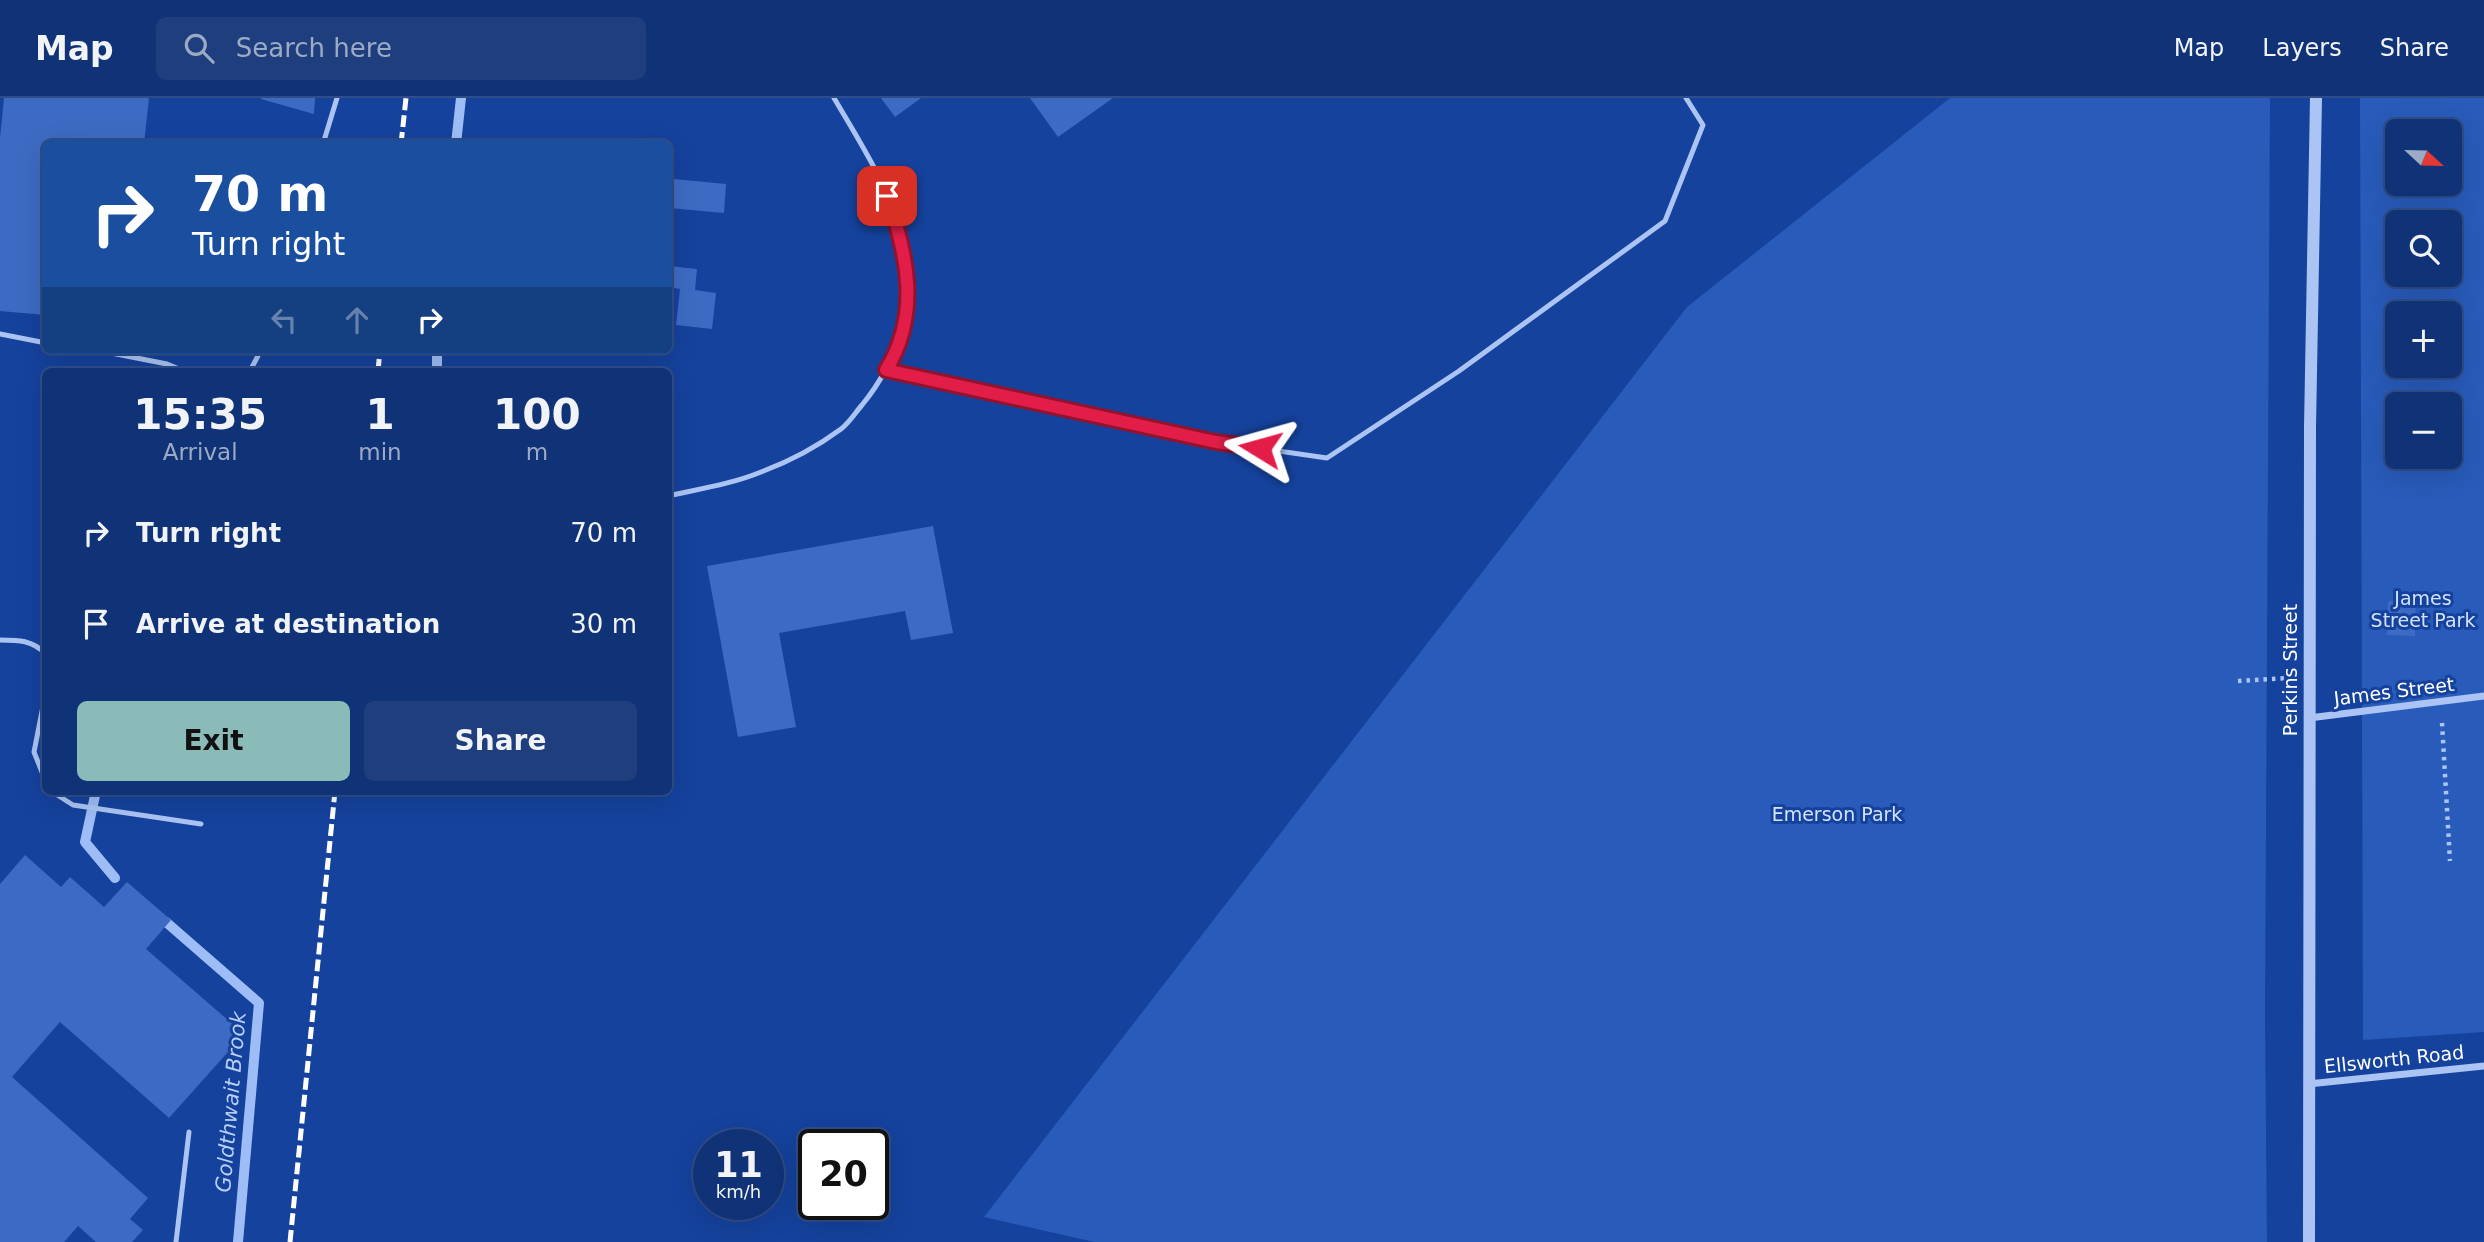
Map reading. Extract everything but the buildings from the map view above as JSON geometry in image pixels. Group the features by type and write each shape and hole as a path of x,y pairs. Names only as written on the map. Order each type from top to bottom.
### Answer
{"street":[{"name":"Perkins Street","path":"2309,1242 2308,718 2316,98"},
{"name":"James Street","path":"2308,718 2484,696"},
{"name":"Ellsworth Road","path":"2308,1084 2484,1066"}],"lane":[{"path":"324,140 337,98"},
{"path":"672,495 761,473 804,452 842,428 886,370 902,328 910,288 904,244 887,196 834,98"},
{"path":"886,370 1216,442 1327,458 1459,371 1665,221 1703,125 1686,98"},
{"path":"0,334 42,342"},
{"path":"116,354 177,368"},
{"path":"0,640 25,640 42,650"},
{"path":"42,711 34,752 42,772"},
{"path":"57,795 73,805 201,824"},
{"path":"176,1242 189,1132"}],"path":[{"path":"2238,681 2309,677"},
{"path":"2440,701 2450,861"}],"green space":[{"name":"Emerson Park","path":"1950,98 2270,98 2265,1013 2267,1242 1094,1242 984,1217 1687,307"},
{"name":"James Street Park","path":"2360,98 2484,98 2484,1032 2363,1040"}],"waterway":[{"name":"Goldthwait Brook","path":"456,140 461,98"},
{"name":"Goldthwait Brook","path":"437,354 437,368"},
{"name":"Goldthwait Brook","path":"95,795 85,842 115,878"},
{"name":"Goldthwait Brook","path":"166,922 259,1003 238,1242"}],"railway":[{"path":"401,140 406,98"},
{"path":"378,368 380,354"},
{"path":"290,1242 335,795"}],"route":[{"path":"887,196 904,244 910,288 902,328 886,370 1216,442 1260,448"}]}
